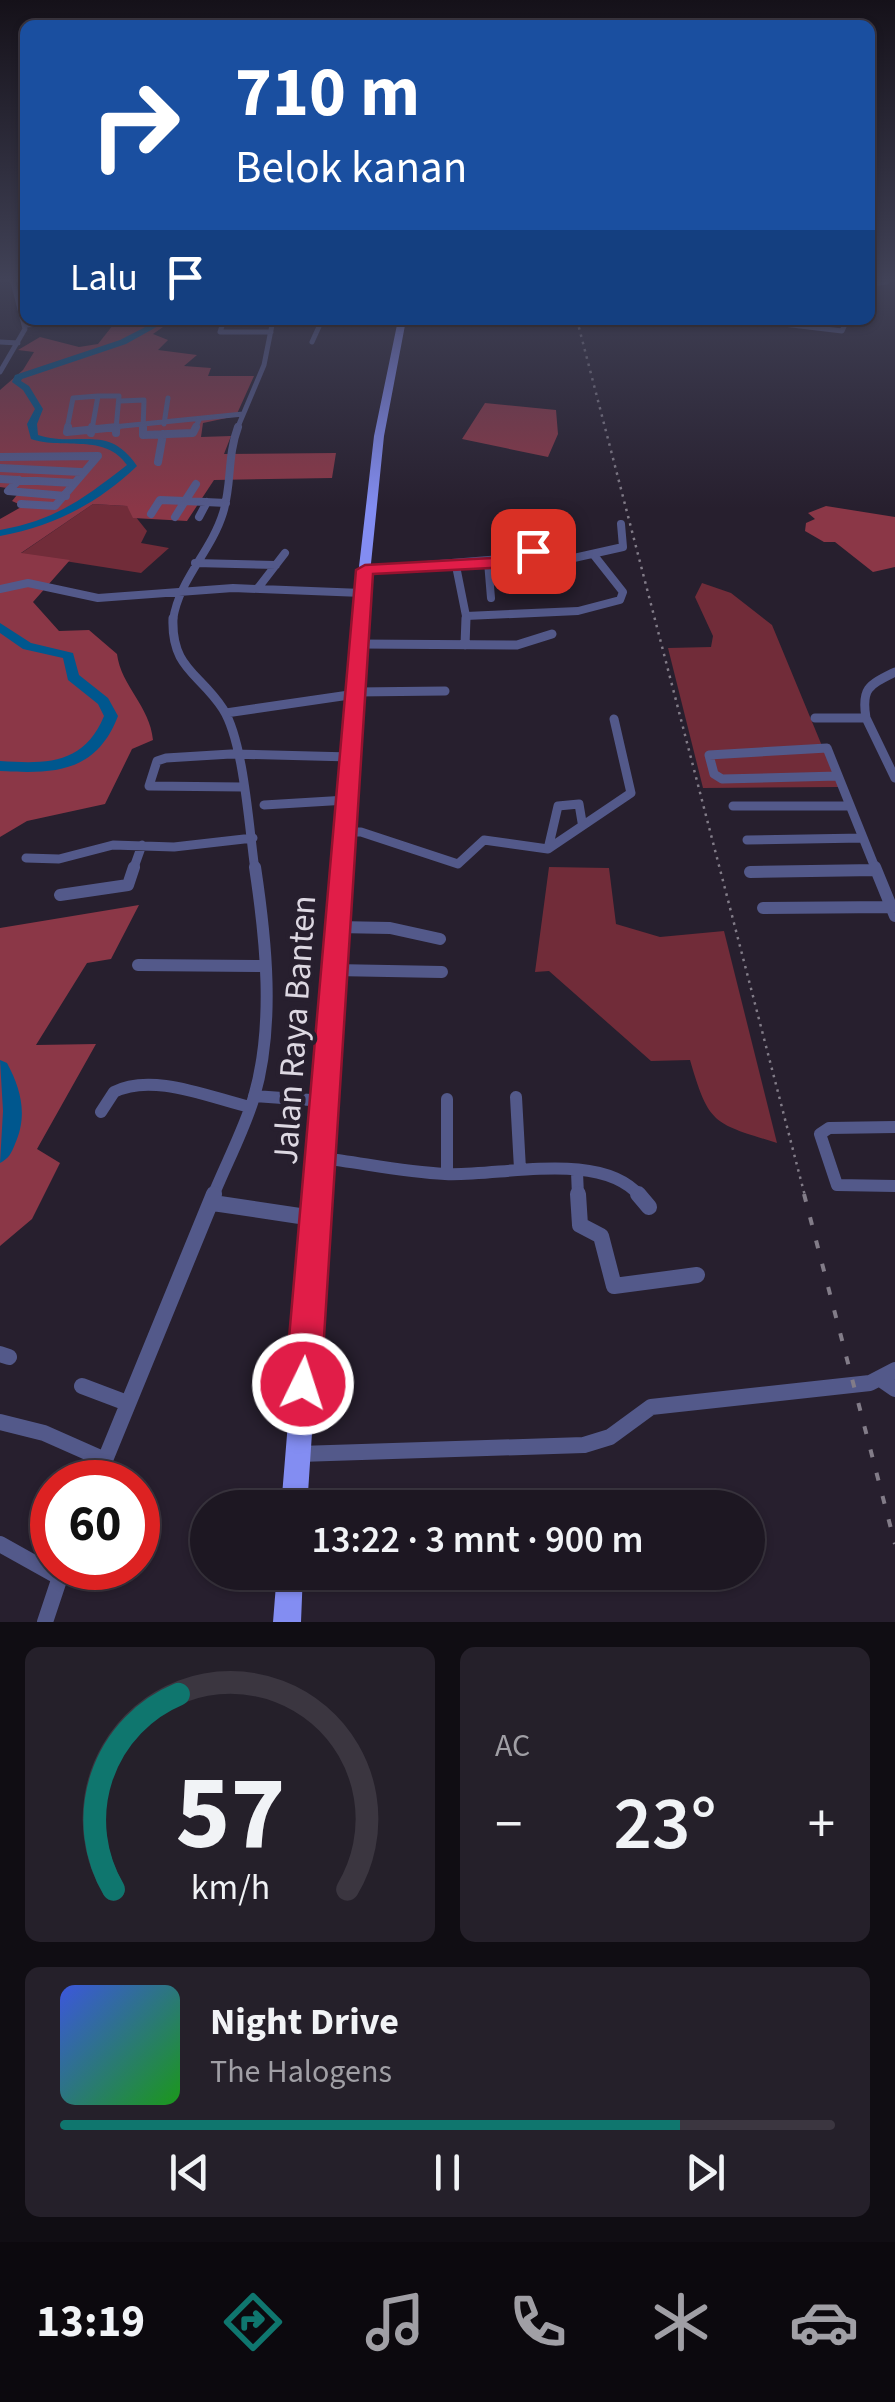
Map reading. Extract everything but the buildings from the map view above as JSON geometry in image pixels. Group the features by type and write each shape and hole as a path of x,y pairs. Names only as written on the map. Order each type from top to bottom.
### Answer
{"main road":[{"name":"Jalan Raya Banten","path":"295,1490 362,593 379,436 395,358"},
{"path":"287,1622 289,1590"}],"street":[{"path":"0,1422 44,1433 105,1460 252,1102 266,1041 265,966 254,838 242,787 240,755 218,698 183,667 175,652 172,628 180,592 217,529 226,503 225,471 266,358"},
{"path":"0,372 3,364"},
{"path":"91,433 98,396"},
{"path":"116,431 119,396 73,398 67,432 116,431 243,414"},
{"path":"164,424 168,398"},
{"path":"120,401 144,400 141,434 193,433 200,420"},
{"path":"186,421 187,407"},
{"path":"158,462 164,434"},
{"path":"0,457 98,456 53,507 20,504"},
{"path":"21,468 30,458"},
{"path":"0,468 81,472"},
{"path":"0,480 74,483"},
{"path":"19,480 8,491 66,496"},
{"path":"175,517 196,484"},
{"path":"151,514 160,500 226,503"},
{"path":"199,517 207,502"},
{"path":"547,564 625,546 621,524"},
{"path":"548,546 534,549 560,577"},
{"path":"258,588 285,554"},
{"path":"466,616 578,611 610,605 622,592 593,554"},
{"path":"365,570 456,566 538,556"},
{"path":"488,562 491,598"},
{"path":"194,563 276,565"},
{"path":"456,566 466,616 465,645"},
{"path":"0,590 28,583 98,598 258,588 362,593"},
{"path":"360,644 517,645 552,634"},
{"path":"895,672 867,686 862,695 866,718 895,778"},
{"path":"226,713 356,693 444,691"},
{"path":"814,718 866,718"},
{"path":"344,832 361,832 458,864 484,840 548,849 582,822 630,793 614,719"},
{"path":"763,908 893,911 827,748 708,755 714,774 722,779 838,776"},
{"path":"242,787 149,786 162,758 351,757"},
{"path":"264,805 347,800"},
{"path":"548,849 558,806 579,804 582,822"},
{"path":"733,806 850,806"},
{"path":"26,858 47,860 112,844 174,846 254,838"},
{"path":"748,840 863,838"},
{"path":"60,895 128,886 142,845"},
{"path":"750,872 876,870"},
{"path":"337,928 390,928 440,939"},
{"path":"138,965 265,966"},
{"path":"334,970 442,972"},
{"path":"101,1112 112,1094 126,1087 252,1102 326,1101"},
{"path":"516,1098 520,1169"},
{"path":"447,1099 447,1174"},
{"path":"895,1128 828,1128 820,1134 837,1185 895,1186"},
{"path":"322,1158 447,1174 552,1167 618,1177 642,1193 649,1207"},
{"path":"577,1172 578,1220 583,1228 602,1236 614,1286 697,1275"},
{"path":"213,1203 313,1218"},
{"path":"298,1454 584,1445 610,1437 651,1406 891,1380"},
{"path":"82,1386 127,1403"},
{"path":"0,1544 30,1558"},
{"path":"45,1622 55,1590"}],"shaded area":[{"path":"31,358 194,358 184,366 211,368 208,376 254,376 236,416 203,423 201,437 231,436 224,454 336,453 332,478 214,480 187,521 133,518 127,506 93,504 21,553 70,560 33,602 59,631 89,630 117,654 124,676 147,717 153,740 132,749 105,804 27,821 0,837 0,519 23,506 12,501 21,490 0,487 0,390"},
{"path":"485,403 556,410 558,434 548,457 462,439"},
{"path":"93,504 127,506 147,531 141,543 169,548 141,573 20,554"},
{"path":"826,506 895,517 895,567 873,572 835,542 824,542 805,531 806,523 815,519 808,513"},
{"path":"702,583 731,593 772,625 839,787 703,788 668,648 711,647 713,636 695,597"},
{"path":"549,867 609,868 616,924 660,937 724,931 777,1143 739,1131 717,1118 703,1098 690,1060 651,1061 549,971 535,972"},
{"path":"139,905 111,959 87,963 36,1045 96,1044 37,1149 60,1163 32,1219 0,1246 0,928"}],"waterway":[{"path":"0,533 33,527 85,503 132,466 113,446 34,437 32,424 39,409 26,388 16,382 18,377 76,358"},
{"path":"0,627 27,646 69,656 73,677 103,701 111,716 104,733 82,756 52,766 0,766"},
{"path":"0,1069 13,1111 10,1133 0,1153"}],"railway":[{"path":"587,358 805,1196"},
{"path":"804,1194 895,1544"}],"route":[{"path":"303,1384 365,570 510,562 538,556 533,551"}]}
